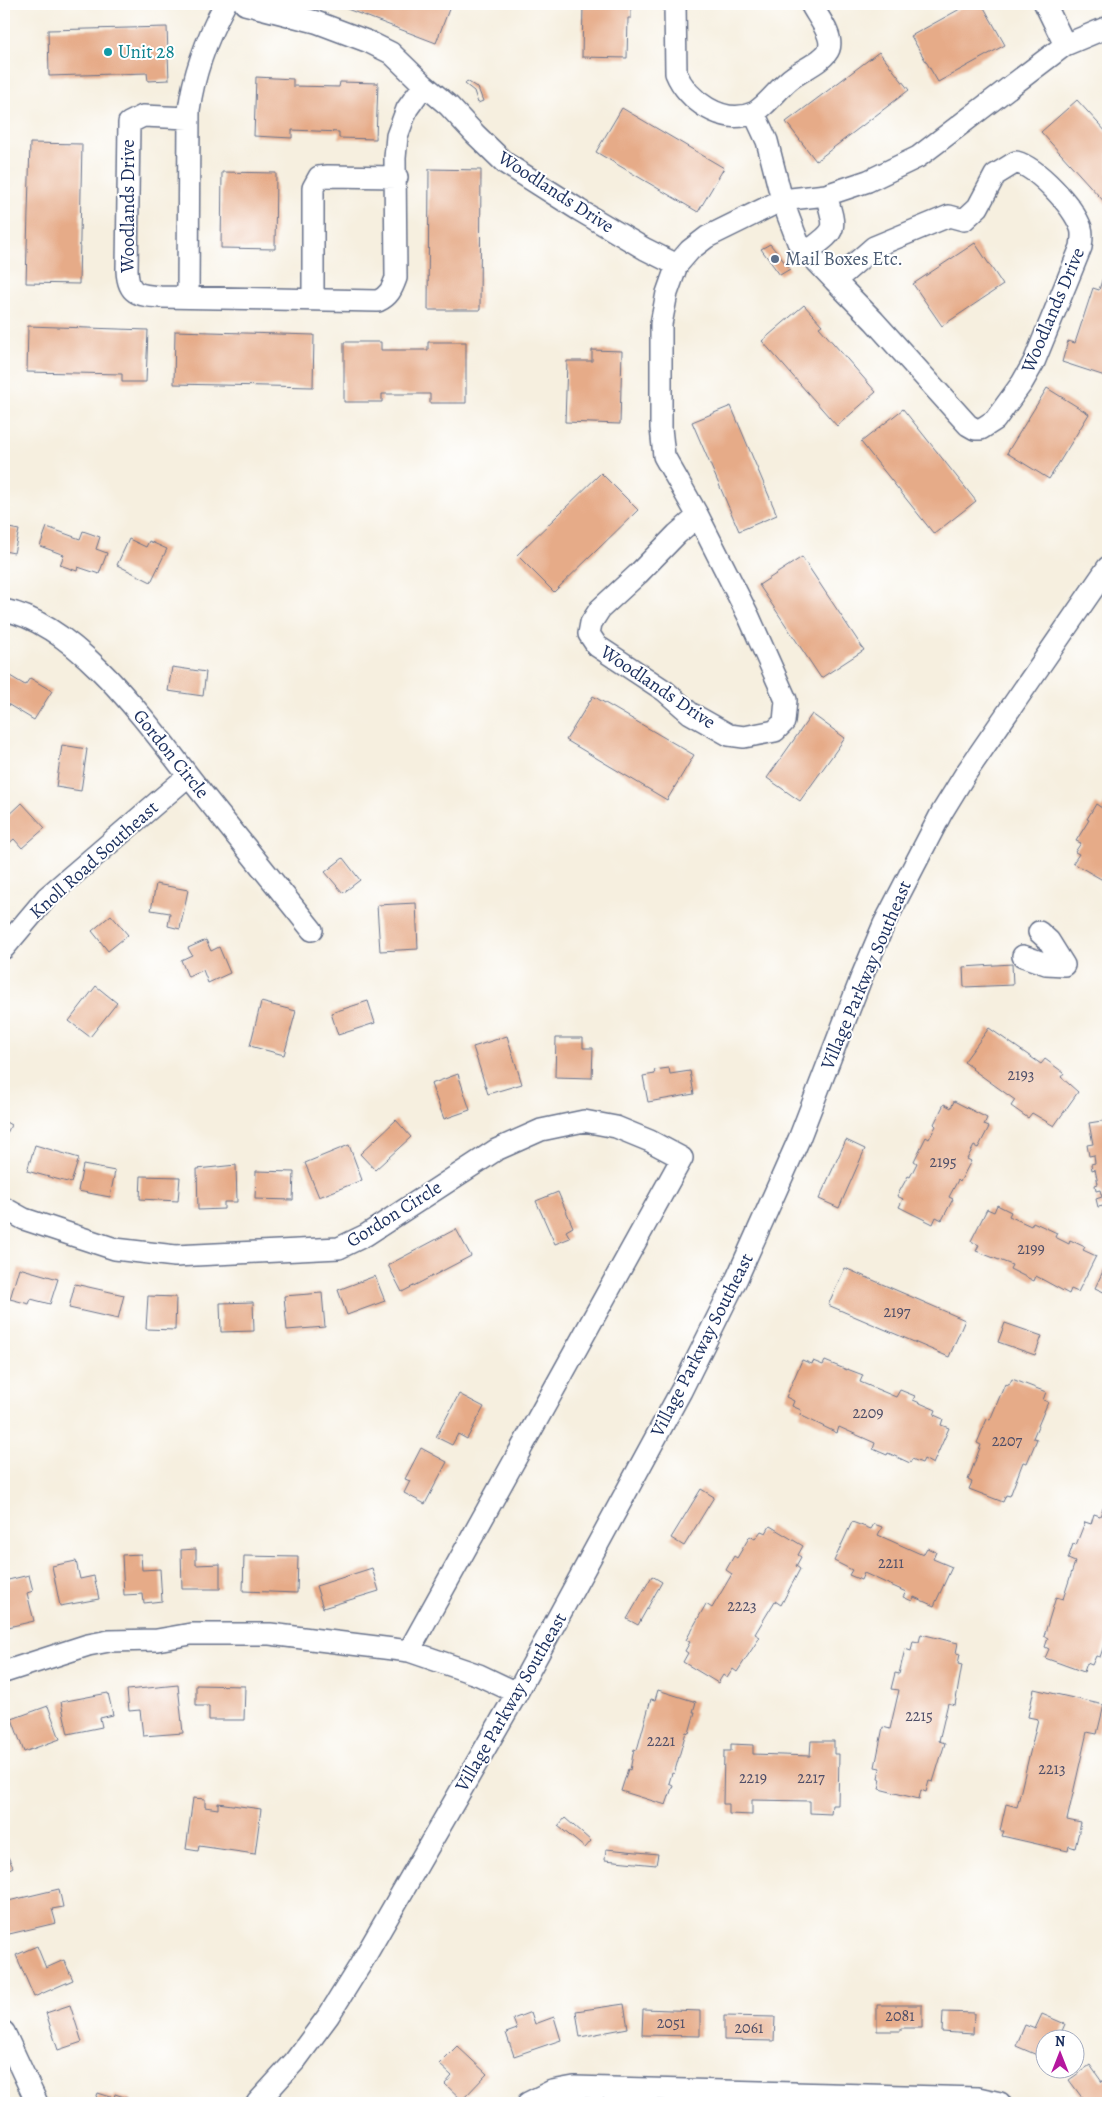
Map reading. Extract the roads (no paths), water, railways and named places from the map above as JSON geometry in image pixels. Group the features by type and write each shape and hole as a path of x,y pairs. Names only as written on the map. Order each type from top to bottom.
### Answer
{"street":[{"path":"188,296 188,118 192,86 209,35 226,4"},
{"name":"Woodlands Drive","path":"245,4 316,22 369,42 391,53 449,106 505,163 578,210 645,249 677,265"},
{"path":"676,4 676,73 680,82 698,101 724,116 754,113 792,77 824,56 829,49 830,42 811,4"},
{"path":"1045,4 1065,45"},
{"name":"Woodlands Drive","path":"698,516 600,609 591,623 589,634 597,646 665,691 690,712 729,735 744,737 775,731 784,722 786,700 749,616 698,516 664,456 661,324 667,293 677,265 690,250 707,237 782,200 826,195 868,181 918,157 1065,45 1108,27"},
{"name":"Woodlands Drive","path":"188,118 143,116 129,123 126,270 127,281 132,291 142,296 378,301 392,290 396,278 397,177 395,158 397,136 407,109 424,85"},
{"name":"Woodlands Drive","path":"754,113 767,141 782,200 798,242 807,252 835,281 874,321 968,425 975,429 981,429 995,420 1022,383 1034,362 1077,259 1082,235 1081,227 1063,199 1043,179 1023,164 1016,162 995,175 978,207 964,220 949,216 874,247 835,281"},
{"path":"313,299 313,195 315,182 319,178 328,176 397,177"},
{"path":"807,252 830,234 833,217 826,195"},
{"name":"Village Parkway Southeast","path":"257,2103 295,2061 329,2015 517,1693 676,1399 737,1278 799,1139 877,941 934,829 966,773 1108,567"},
{"name":"Gordon Circle","path":"4,610 14,612 51,629 100,670 142,716 312,930"},
{"name":"Knoll Road Southeast","path":"4,948 47,897 188,776"},
{"path":"1049,941 1064,965 1046,964 1031,945 1049,941"},
{"name":"Gordon Circle","path":"4,1208 24,1219 115,1249 174,1256 339,1248 366,1235 496,1150 541,1130 584,1121 616,1127 650,1141 682,1158 409,1651"},
{"path":"4,1672 102,1642 157,1640 191,1634 270,1634 409,1651 479,1675 517,1693"},
{"path":"4,2032 37,2103"},
{"path":"528,2103 552,2091 574,2087 978,2098 1000,2103"}],"place":[{"name":"Unit 28","path":"108,52"},
{"name":"Mail Boxes Etc.","path":"775,259"}]}
